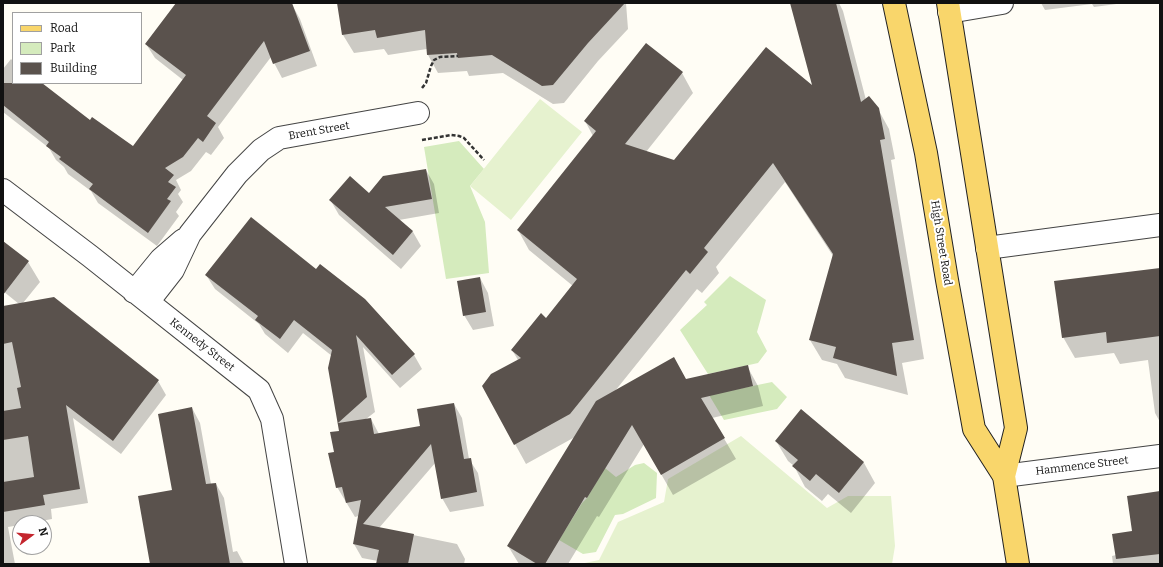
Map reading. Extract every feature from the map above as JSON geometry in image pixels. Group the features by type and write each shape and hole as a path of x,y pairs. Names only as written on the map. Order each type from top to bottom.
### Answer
{"main road":[{"name":"High Street Road","path":"894,3 926,153 974,429 1004,476"},
{"name":"High Street Road","path":"948,7 1016,428 1004,476 1018,564"}],"street":[{"path":"948,7 1002,3"},
{"name":"Brent Street","path":"141,297 160,259 190,234 237,174 261,150 279,138 418,113"},
{"name":"Kennedy Street","path":"3,190 259,390 272,419 296,564"},
{"path":"987,248 1160,225"},
{"name":"Hammence Street","path":"1004,476 1160,456"}],"path":[{"path":"418,89 422,88 426,83 434,60 458,56"},
{"path":"422,140 451,135 459,136 464,138 484,160"}],"green space":[{"path":"540,99 582,132 511,220 470,186"},
{"path":"459,141 484,169 470,186 485,222 489,273 446,279 424,147"},
{"path":"730,276 766,300 757,332 767,351 758,363 708,374 680,330 707,305 704,302"},
{"path":"772,382 787,397 777,409 724,420 709,395"},
{"path":"741,436 827,508 848,496 891,496 895,546 892,564 580,564 599,560 618,522 664,502 668,479"},
{"path":"644,463 657,473 656,498 623,514 615,515 596,552 583,554 559,540 605,468 616,477 635,465"}],"building":[{"path":"176,3 292,3 310,51 273,64 264,41 207,116 216,123 203,142 198,138 183,157 165,168 174,175 168,182 176,187 167,199 171,201 148,233 89,189 93,184 59,159 61,157 46,146 49,142 3,105 3,83 43,84 90,120 92,117 133,146 186,75 145,44"},
{"path":"337,3 625,3 588,43 553,85 542,86 492,55 458,58 457,53 427,55 425,30 377,38 375,30 342,35"},
{"path":"790,3 836,3 861,102 869,96 879,108 885,139 880,140 914,340 892,343 897,376 833,358 836,347 809,340 833,254 773,163 704,248 708,252 690,274 686,270 570,414 514,445 482,386 491,374 521,358 511,350 541,313 546,318 577,279 517,230 596,131 584,121 646,43 683,72 625,144 674,160 766,47 812,85"},
{"path":"426,169 432,199 385,207 413,231 393,255 329,200 350,176 369,193 383,176"},
{"path":"251,217 316,269 320,264 365,299 415,354 392,375 356,335 367,397 338,423 371,418 374,434 420,426 417,409 454,403 464,459 471,458 477,492 441,499 431,444 363,524 414,534 408,564 376,564 379,550 353,544 361,500 346,503 342,487 336,488 328,453 334,452 330,432 339,431 328,368 332,350 294,320 280,339 255,320 258,316 205,275"},
{"path":"3,241 29,261 3,295"},
{"path":"1160,268 1160,336 1107,343 1106,332 1062,338 1054,281"},
{"path":"480,277 486,312 463,316 457,281"},
{"path":"54,297 159,380 113,441 66,405 80,489 43,495 45,505 3,512 3,482 34,477 28,436 3,440 3,411 21,408 17,388 21,387 12,342 3,344 3,306"},
{"path":"674,357 686,379 748,365 753,386 701,398 725,438 661,475 632,425 587,498 585,497 545,564 537,564 507,546 596,401"},
{"path":"192,407 206,484 216,483 230,564 150,564 138,496 172,490 158,414"},
{"path":"801,409 864,462 839,493 816,474 810,481 792,466 798,460 775,441"},
{"path":"1160,491 1160,554 1116,559 1112,534 1132,531 1127,496"}]}
